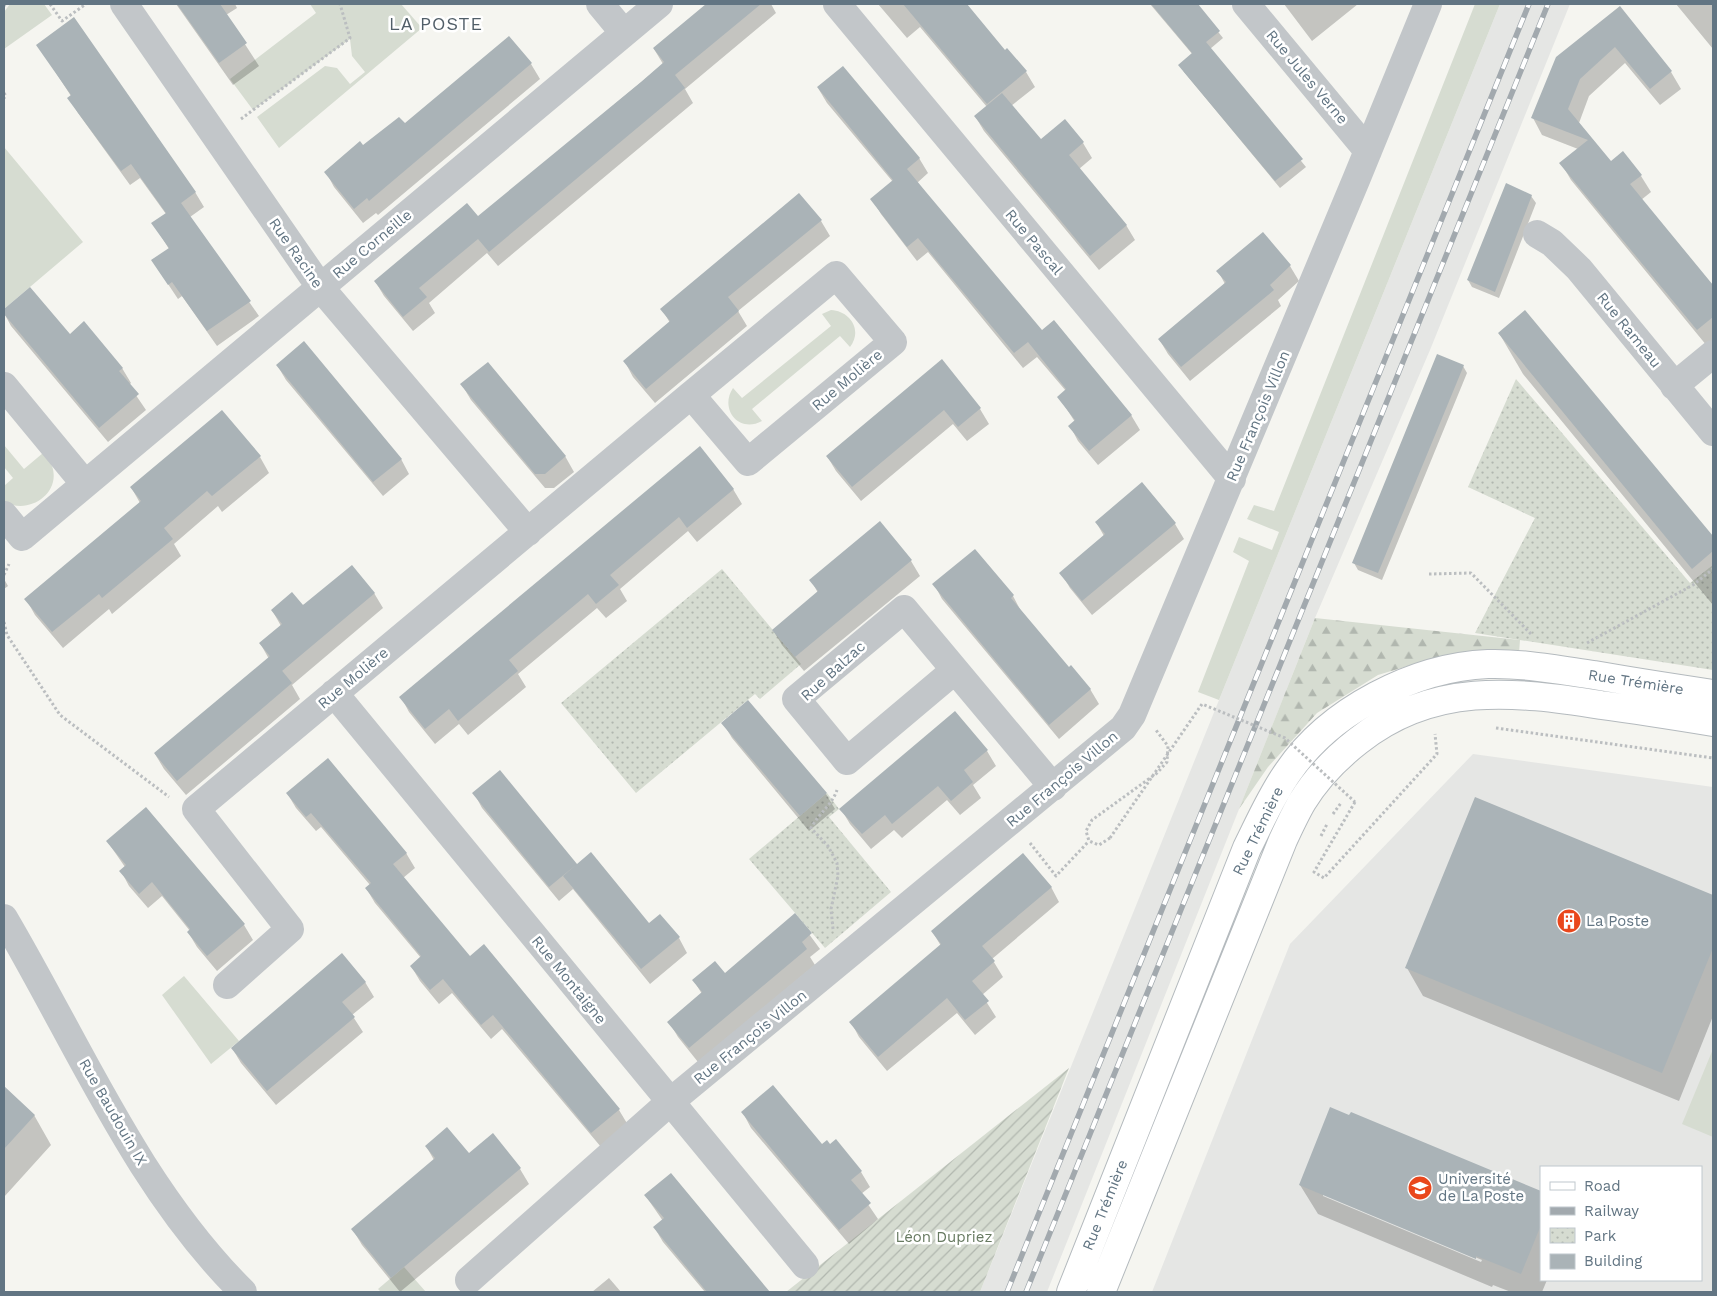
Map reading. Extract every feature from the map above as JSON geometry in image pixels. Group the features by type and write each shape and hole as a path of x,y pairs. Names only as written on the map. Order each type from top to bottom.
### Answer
{"main road":[{"name":"Rue Trémière","path":"1071,1292 1247,848 1270,800 1289,770 1311,745 1339,720 1367,700 1431,673 1460,666 1491,664 1542,667 1713,694"},
{"name":"Rue Trémière","path":"1101,1292 1283,840 1302,802 1316,782 1342,753 1375,728 1406,711 1444,699 1487,693 1537,695 1713,722"}],"street":[{"name":"Rue Racine","path":"124,4 320,287 528,532"},
{"path":"600,4 624,33"},
{"name":"Rue Corneille","path":"4,515 22,537 659,4"},
{"name":"Rue Pascal","path":"837,4 1232,479"},
{"name":"Rue Jules Verne","path":"1246,4 1368,151"},
{"name":"Rue François Villon","path":"469,1280 670,1102 1112,739 1132,715 1232,479 1428,4"},
{"name":"Rue Rameau","path":"1537,234 1552,243 1579,269 1713,432"},
{"name":"Rue Molière","path":"196,809 691,395 836,275 893,342 748,462 691,395"},
{"path":"1674,386 1713,354"},
{"path":"4,386 85,484"},
{"name":"Rue Balzac","path":"847,760 796,699 904,609 1053,787"},
{"path":"847,760 955,670"},
{"name":"Rue Montaigne","path":"334,694 805,1265"},
{"path":"196,809 290,928 227,985"},
{"name":"Rue Baudouin IX","path":"4,918 155,1185 201,1246 243,1292"}],"path":[{"path":"50,4 62,22 86,4"},
{"path":"215,137 350,38 340,4"},
{"path":"4,93 6,96 4,98"},
{"path":"1583,646 1694,585 1713,569"},
{"path":"1429,574 1471,572 1536,639"},
{"path":"4,622 7,635 60,716 172,799 196,809"},
{"path":"1132,715 1160,733 1168,746 1167,762 1157,773 1092,820 1086,831 1089,841 1098,845 1110,838 1202,704 1285,738 1356,802 1314,872 1324,878 1438,754 1435,730 1427,732"},
{"path":"1494,727 1713,758"},
{"path":"847,760 833,801 816,819 811,828 828,846 837,863 838,870 831,909 832,927 852,954"},
{"path":"1318,843 1330,818 1349,792"},
{"path":"1048,866 1056,876 1089,841"}],"shaded area":[{"path":"1500,4 1570,4 1430,350 1315,618 1047,1292 980,1292"},
{"path":"1473,754 1713,787 1713,1292 1152,1292 1290,944"}],"green space":[{"path":"10,4 44,4 52,15 4,49 4,12"},
{"path":"310,4 401,4 422,28 279,148 257,117 325,66 337,68 350,84 365,72 352,56 350,39 253,110 230,79 316,13"},
{"path":"1475,4 1500,4 1219,700 1198,692 1249,561 1233,552 1239,537 1272,550 1279,532 1247,519 1254,505 1274,511"},
{"path":"4,147 83,242 4,309"},
{"path":"831,310 844,314 852,322 855,334 854,341 850,347 840,336 752,409 762,421 754,424 739,422 730,411 728,404 733,388 742,398 831,326 822,314"},
{"path":"1516,379 1690,583 1713,565 1713,670 1475,633 1535,518 1468,487"},
{"path":"4,445 24,469 43,453 52,466 54,476 52,486 40,500 22,506 4,501 4,486 13,478 4,467"},
{"path":"722,569 801,664 760,699 755,694 636,793 561,703"},
{"path":"1315,618 1520,640 1519,653 1480,652 1431,659 1378,675 1317,713 1268,767 1239,809"},
{"path":"827,793 839,809 829,817 891,892 825,948 749,859"},
{"path":"184,976 239,1041 211,1064 162,995"},
{"path":"1713,1049 1713,1137 1682,1124"},
{"name":"Léon Dupriez","path":"1069,1068 980,1292 786,1292"},
{"path":"404,1267 426,1292 381,1292 378,1289"}],"building":[{"path":"177,4 220,4 247,43 219,63"},
{"path":"706,4 761,4 675,75 685,88 489,252 478,239 419,288 427,297 403,317 374,281 467,203 478,216 641,82 664,62 653,48"},
{"path":"903,4 967,4 1005,50 1007,48 1027,71 987,104"},
{"path":"1151,4 1198,4 1220,31 1206,42 1303,159 1275,181 1178,65 1192,53"},
{"path":"1620,6 1672,71 1650,89 1615,47 1580,79 1568,109 1611,161 1623,151 1642,175 1630,184 1713,285 1713,317 1697,330 1559,163 1588,140 1531,118 1556,57"},
{"path":"74,17 196,192 181,203 251,301 207,331 172,282 168,285 151,260 169,248 151,223 166,213 131,164 121,171 67,98 71,95 36,45"},
{"path":"509,36 532,63 369,201 367,198 354,209 324,172 360,141 363,145 399,117 405,123"},
{"path":"843,66 920,158 907,169 926,192 1042,330 1054,320 1132,415 1089,451 1068,426 1075,420 1057,397 1066,389 1028,342 1014,353 918,238 907,247 870,199 893,180 817,87"},
{"path":"1002,93 1041,139 1065,119 1084,142 1069,155 1127,225 1090,256 974,116"},
{"path":"1506,183 1532,195 1495,292 1467,280"},
{"path":"799,193 822,220 728,297 739,311 646,389 623,361 670,321 660,309"},
{"path":"1263,232 1291,265 1270,285 1274,290 1181,367 1158,339 1226,282 1216,271"},
{"path":"30,287 70,334 84,321 123,368 119,371 139,394 99,428 4,314 4,309"},
{"path":"1525,310 1713,536 1713,551 1692,569 1498,333"},
{"path":"304,341 402,459 373,482 276,365"},
{"path":"1437,354 1464,365 1378,573 1352,563"},
{"path":"942,359 981,408 958,427 944,410 852,487 826,456"},
{"path":"488,362 566,456 545,474 535,474 460,384"},
{"path":"222,410 261,456 212,496 207,491 164,528 173,539 102,598 99,594 52,632 24,599 141,501 130,487"},
{"path":"700,446 734,489 687,528 679,517 610,575 619,585 596,604 588,594 509,660 518,671 458,721 449,709 425,729 399,697"},
{"path":"1142,482 1176,523 1082,601 1059,573 1105,534 1095,522"},
{"path":"880,521 912,560 795,657 772,630 818,591 809,580"},
{"path":"975,549 1014,595 1011,598 1069,667 1071,665 1091,689 1049,725 932,584"},
{"path":"352,565 375,593 282,671 259,643 282,624 271,610 292,592 303,605"},
{"path":"270,656 292,683 177,781 154,753"},
{"path":"748,700 827,793 800,816 721,723"},
{"path":"955,711 988,750 964,770 973,782 951,801 938,786 892,824 885,815 862,834 839,809"},
{"path":"328,758 407,853 393,864 470,956 484,944 620,1109 591,1133 493,1015 481,1025 443,979 430,990 410,966 421,956 365,888 371,883 311,813 306,817 286,793"},
{"path":"500,770 577,864 549,887 472,793"},
{"name":"La Poste","path":"1475,797 1713,895 1713,948 1662,1073 1405,968"},
{"path":"146,807 245,924 207,956 187,932 190,929 152,882 139,894 119,871 126,865 106,841"},
{"path":"591,852 649,923 660,914 680,937 641,969 563,876"},
{"path":"1023,853 1052,887 982,946 995,961 972,981 989,1001 965,1020 947,998 878,1057 849,1022 941,944 931,931"},
{"path":"795,913 812,933 802,942 807,949 689,1048 667,1022 702,992 692,980 715,961 725,973"},
{"path":"342,953 366,982 342,1002 355,1017 267,1091 231,1048"},
{"path":"773,1085 822,1144 827,1140 830,1144 836,1139 862,1171 851,1180 871,1203 839,1230 741,1112"},
{"path":"4,1086 35,1115 4,1149"},
{"name":"Université de La Poste","path":"1330,1107 1349,1115 1351,1112 1540,1191 1540,1227 1521,1274 1476,1256 1476,1259 1299,1185"},
{"path":"447,1127 469,1153 493,1133 521,1168 391,1278 351,1229 435,1158 425,1146"},
{"path":"671,1173 770,1292 707,1292 653,1227 664,1218 644,1195"}],"railway":[{"path":"1007,1292 1529,4"},
{"path":"1026,1292 1548,4"}],"place":[{"name":"La Poste","path":"1569,921"},
{"name":"Université de La Poste","path":"1420,1188"}],"district":[{"name":"LA POSTE","path":"436,24"}]}
